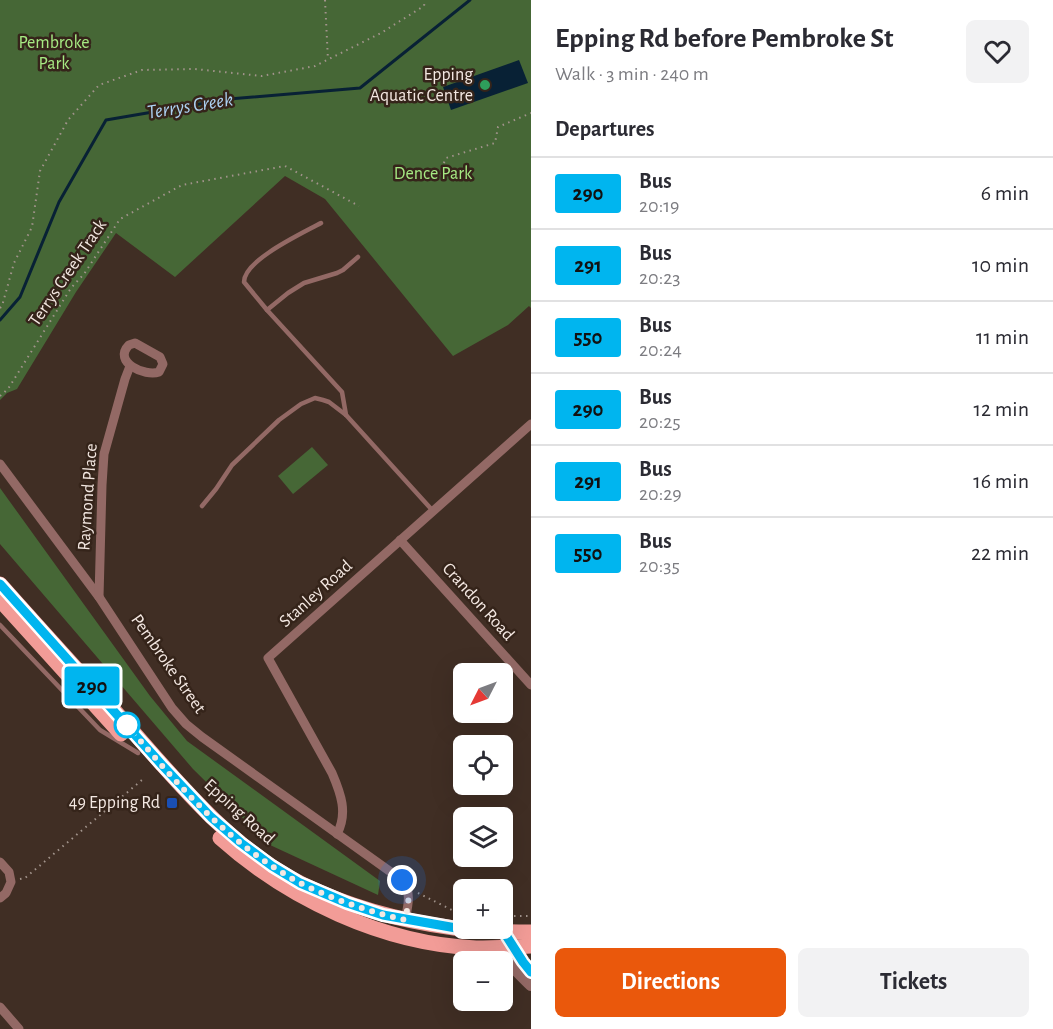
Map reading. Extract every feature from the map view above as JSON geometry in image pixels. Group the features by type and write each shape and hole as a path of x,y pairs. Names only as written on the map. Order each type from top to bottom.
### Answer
{"main road":[{"name":"Epping Road","path":"0,584 176,780 211,817 256,855 300,883 361,908 405,920 453,928"},
{"name":"Epping Road","path":"0,600 197,816 256,868 324,908 388,932 427,941 476,948 531,946"},
{"name":"Epping Road","path":"513,927 531,932"}],"street":[{"name":"Raymond Place","path":"99,597 104,454 130,366"},
{"name":"Stanley Road","path":"337,834 343,818 339,790 332,773 268,658 531,424"},
{"name":"Pembroke Street","path":"0,464 99,597 172,708 186,724 402,880"},
{"name":"Crandon Road","path":"400,540 531,685"},
{"path":"0,862 9,872 11,882 6,893 0,898"},
{"path":"402,880 407,887 408,894 405,920"},
{"path":"510,939 531,972"},
{"path":"476,948 491,950 501,956 531,985"},
{"path":"0,1008 19,1029"}],"lane":[{"path":"321,222 264,255 247,270 244,282 342,392 346,415"},
{"path":"267,310 304,283 337,273 357,257"},
{"path":"202,506 232,465 279,420 301,404 315,398 330,402 346,415 433,511"},
{"path":"0,625 100,730 138,753"}],"path":[{"path":"325,0 328,60"},
{"path":"0,308 14,263 32,228 40,171 68,120 99,85 142,70 195,69 262,76 315,66 366,41 407,17 424,6 425,0"},
{"path":"439,174 446,158 495,143 498,127 531,113"},
{"name":"Terrys Creek Track","path":"0,396 8,389 72,288 84,274 120,219 182,185 285,166 358,206"},
{"path":"11,882 25,878 142,780"},
{"path":"402,880 420,894 453,910"},
{"path":"513,921 530,916 531,923"}],"green space":[{"path":"0,0 531,0 531,308 529,306 508,325 453,356 325,199 285,176 175,277 116,233 76,292 17,389 7,393 0,400"},
{"path":"312,447 328,465 293,494 278,476"},
{"path":"0,488 150,696 187,741 380,881 378,895 270,845 193,769 0,544"}],"water":[{"name":"Epping Aquatic Centre","path":"519,60 528,83 451,110 443,87"}],"waterway":[{"name":"Terrys Creek","path":"0,320 20,297 59,202 106,120 229,99 360,88 470,0"}],"bus line":[{"name":"290","path":"0,584 176,780 211,817 256,855 300,883 383,915 456,928 504,932 531,972"}],"place":[{"name":"Epping Aquatic Centre","path":"485,85"},
{"name":"49 Epping Rd","path":"172,803"}],"route":[{"path":"127,725 225,830 256,855 300,883 361,908 405,920 408,894 407,887 402,880"}],"park label":[{"name":"Pembroke Park","path":"54,53"},
{"name":"Dence Park","path":"433,174"}]}
